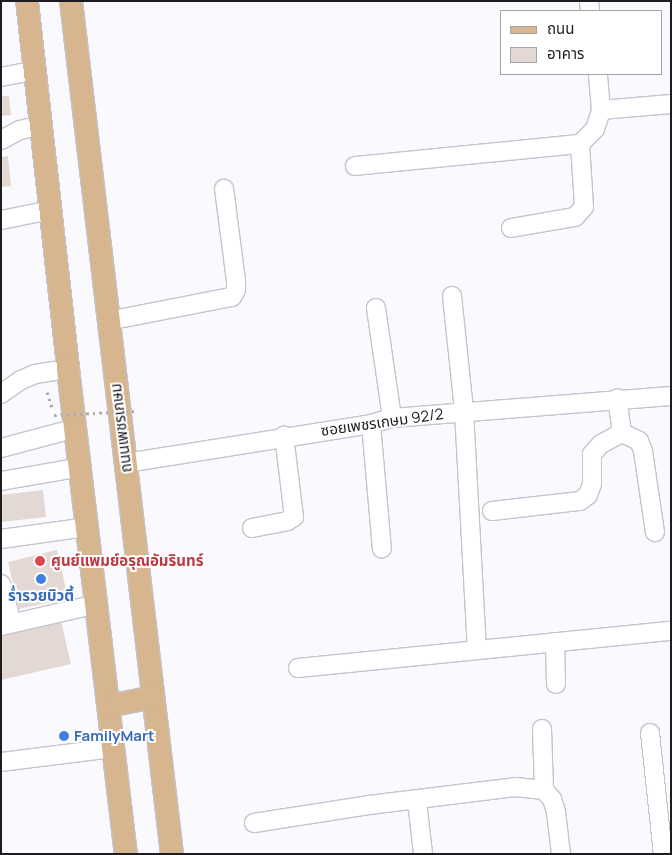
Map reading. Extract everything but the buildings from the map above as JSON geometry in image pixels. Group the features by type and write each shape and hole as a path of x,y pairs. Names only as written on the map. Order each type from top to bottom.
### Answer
{"main road":[{"path":"28,1 68,369 126,854"},
{"name":"ถนนเพชรเกษม","path":"71,1 172,854"},
{"path":"109,706 153,697"}],"street":[{"path":"1,77 36,70"},
{"path":"355,166 580,144 595,130 601,110 598,75"},
{"path":"601,110 671,104"},
{"path":"1,140 20,130 42,125"},
{"path":"511,228 575,217 584,207 580,144"},
{"path":"108,320 232,296 236,290 236,281 224,189"},
{"path":"1,220 51,210"},
{"path":"452,296 464,411 477,650"},
{"path":"376,308 392,418"},
{"path":"1,394 21,380 34,374 68,369"},
{"name":"ซอยเพชรเกษม 92/2","path":"126,464 284,436 371,424 392,418 617,398 671,396"},
{"path":"617,398 622,433"},
{"path":"371,424 382,549"},
{"path":"1,448 76,428"},
{"path":"492,512 580,501 588,495 592,484 592,454 601,444 622,433"},
{"path":"622,433 639,441 643,451 655,532"},
{"path":"252,528 287,522 294,516 284,436"},
{"path":"1,481 81,467"},
{"path":"1,540 88,527"},
{"path":"1,584 6,624 97,604"},
{"path":"298,668 671,631"},
{"path":"555,642 556,684"},
{"path":"542,729 544,790 552,799 556,812 561,854"},
{"path":"650,732 663,854"},
{"path":"1,762 114,748"},
{"path":"254,823 369,805 417,801 515,787 544,790"},
{"path":"417,801 423,854"}],"path":[{"path":"47,392 54,415 138,411"}],"place":[{"name":"ศูนย์แพมย์อรุณอัมรินทร์","path":"40,561"},
{"name":"ร่ำรวยบิวตี้","path":"41,579"},
{"name":"FamilyMart","path":"64,736"}]}
